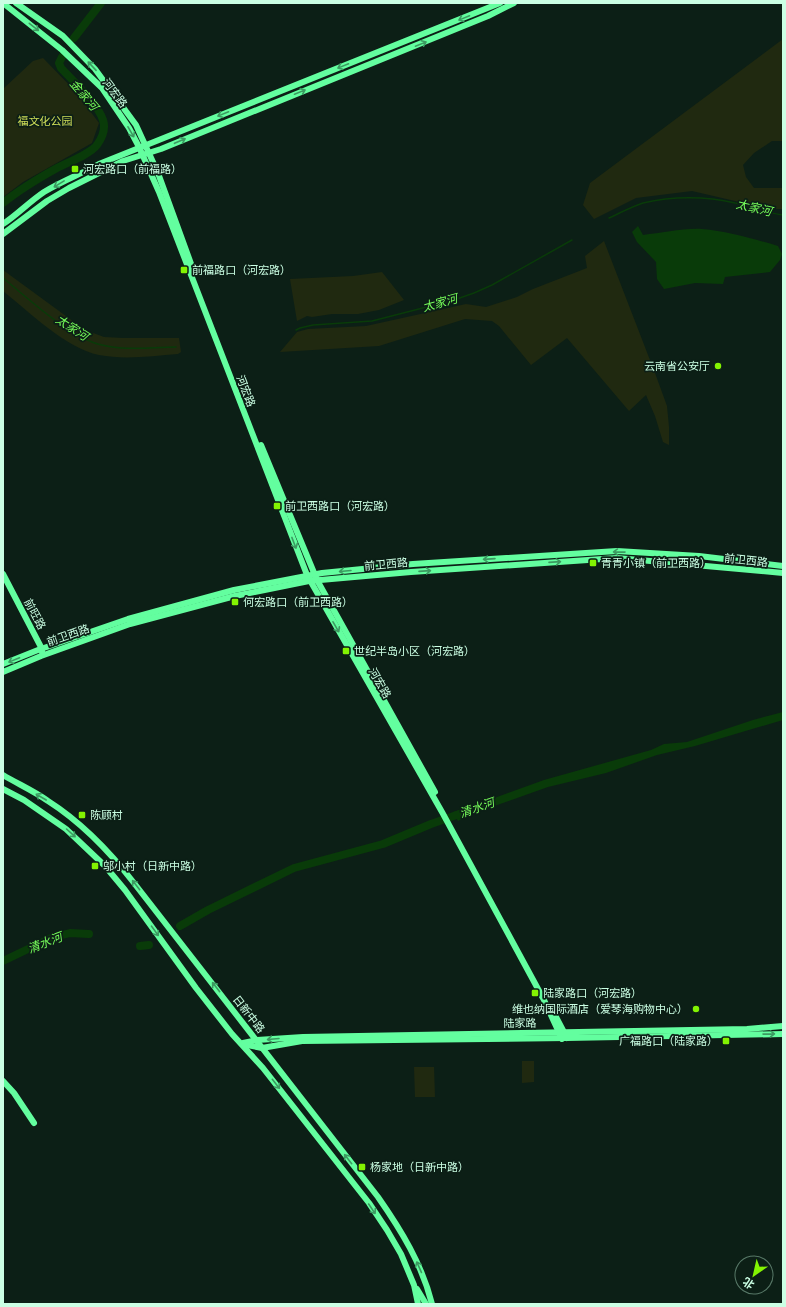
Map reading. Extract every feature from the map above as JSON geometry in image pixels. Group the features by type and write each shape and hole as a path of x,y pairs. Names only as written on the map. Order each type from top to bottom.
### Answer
{"street":[{"name":"河宏路","path":"3,3 62,50 102,88 146,153 242,400 315,577 444,811"},
{"name":"河宏路","path":"16,3 63,36 95,69 136,125 142,146"},
{"path":"3,224 23,207 67,179 142,146 500,3"},
{"path":"3,234 47,201 112,166 161,149 488,16 514,3"},
{"path":"379,52 382,59"},
{"name":"河宏路","path":"146,153 308,578 444,811"},
{"name":"前卫西路","path":"3,664 130,624 235,596 315,577 421,564 617,551 699,556 783,566"},
{"name":"前卫西路","path":"315,577 617,558 783,573"},
{"name":"前旺路","path":"3,574 41,652"},
{"name":"前旺路","path":"3,583 41,652"},
{"name":"前卫西路","path":"3,672 41,652"},
{"name":"日新中路","path":"3,775 49,801 73,820 114,858 378,1197 397,1224 411,1248 432,1304"},
{"path":"3,789 24,800 66,829 105,866 125,890 199,992 241,1044 263,1068 369,1203 401,1254 414,1284 426,1304"},
{"path":"444,811 548,999 563,1036"},
{"name":"陆家路","path":"262,1048 302,1041 563,1036 747,1029 783,1026"},
{"name":"陆家路","path":"241,1044 257,1040 303,1037 783,1034"},
{"path":"241,1044 262,1048"},
{"path":"3,1081 14,1093 34,1123"},
{"path":"414,1284 419,1288 422,1287 424,1280"},
{"path":"414,1284 418,1304"}],"green space":[{"path":"783,39 783,141 772,141 754,153 743,165 746,177 754,188 782,188 783,209 769,209 692,191 636,198 594,219 583,205 590,183"},
{"name":"福文化公园","path":"43,58 75,91 99,123 92,143 23,182 3,197 3,89 33,61"},
{"path":"604,241 667,406 669,445 663,442 655,416 646,395 629,411 567,338 531,365 499,326 492,321 465,319 379,346 280,352 297,332 308,329 366,326 466,304 486,307 517,297 533,289 587,268 585,256"},
{"path":"3,270 85,330 104,337 179,338 181,352 178,354 149,357 128,357 99,355 87,351 74,345 48,328 3,291"},
{"path":"382,272 404,300 379,310 358,314 307,316 297,321 290,279 353,276"},
{"path":"522,1061 534,1061 534,1082 522,1083"},
{"path":"414,1067 434,1067 435,1097 415,1097"}],"water":[{"path":"638,226 643,235 695,229 721,232 778,246 782,254 780,260 770,272 725,277 723,284 695,283 664,289 657,279 656,262 637,242 632,232"},
{"path":"783,712 783,720 695,746 657,755 606,773 548,787 469,815 458,821 453,812 544,780 651,750 664,744 687,742 753,720"}],"waterway":[{"name":"金家河","path":"74,38 101,3"},
{"name":"金家河","path":"3,203 43,176 89,152 97,145 102,136 104,123 100,114 85,93 61,68 59,63 62,57"},
{"name":"太家河","path":"609,218 643,203 677,198 712,199 741,204 783,215"},
{"name":"太家河","path":"296,330 313,325 372,321 454,300 492,285 572,240"},
{"name":"太家河","path":"3,278 50,317 77,335 90,341 120,348 176,347"},
{"name":"清水河","path":"180,926 208,910 294,868 383,844 465,812"},
{"name":"清水河","path":"3,961 51,938 70,933 89,934"},
{"name":"清水河","path":"140,946 149,945"}],"place":[{"name":"河宏路口（前福路）","path":"75,169"},
{"name":"前福路口（河宏路）","path":"184,270"},
{"name":"云南省公安厅","path":"718,366"},
{"name":"前卫西路口（河宏路）","path":"277,506"},
{"name":"青青小镇（前卫西路）","path":"593,563"},
{"name":"何宏路口（前卫西路）","path":"235,602"},
{"name":"世纪半岛小区（河宏路）","path":"346,651"},
{"name":"陈顾村","path":"82,815"},
{"name":"邬小村（日新中路）","path":"95,866"},
{"name":"陆家路口（河宏路）","path":"535,993"},
{"name":"维也纳国际酒店（爱琴海购物中心）","path":"696,1009"},
{"name":"广福路口（陆家路）","path":"726,1041"},
{"name":"杨家地（日新中路）","path":"362,1167"}]}
